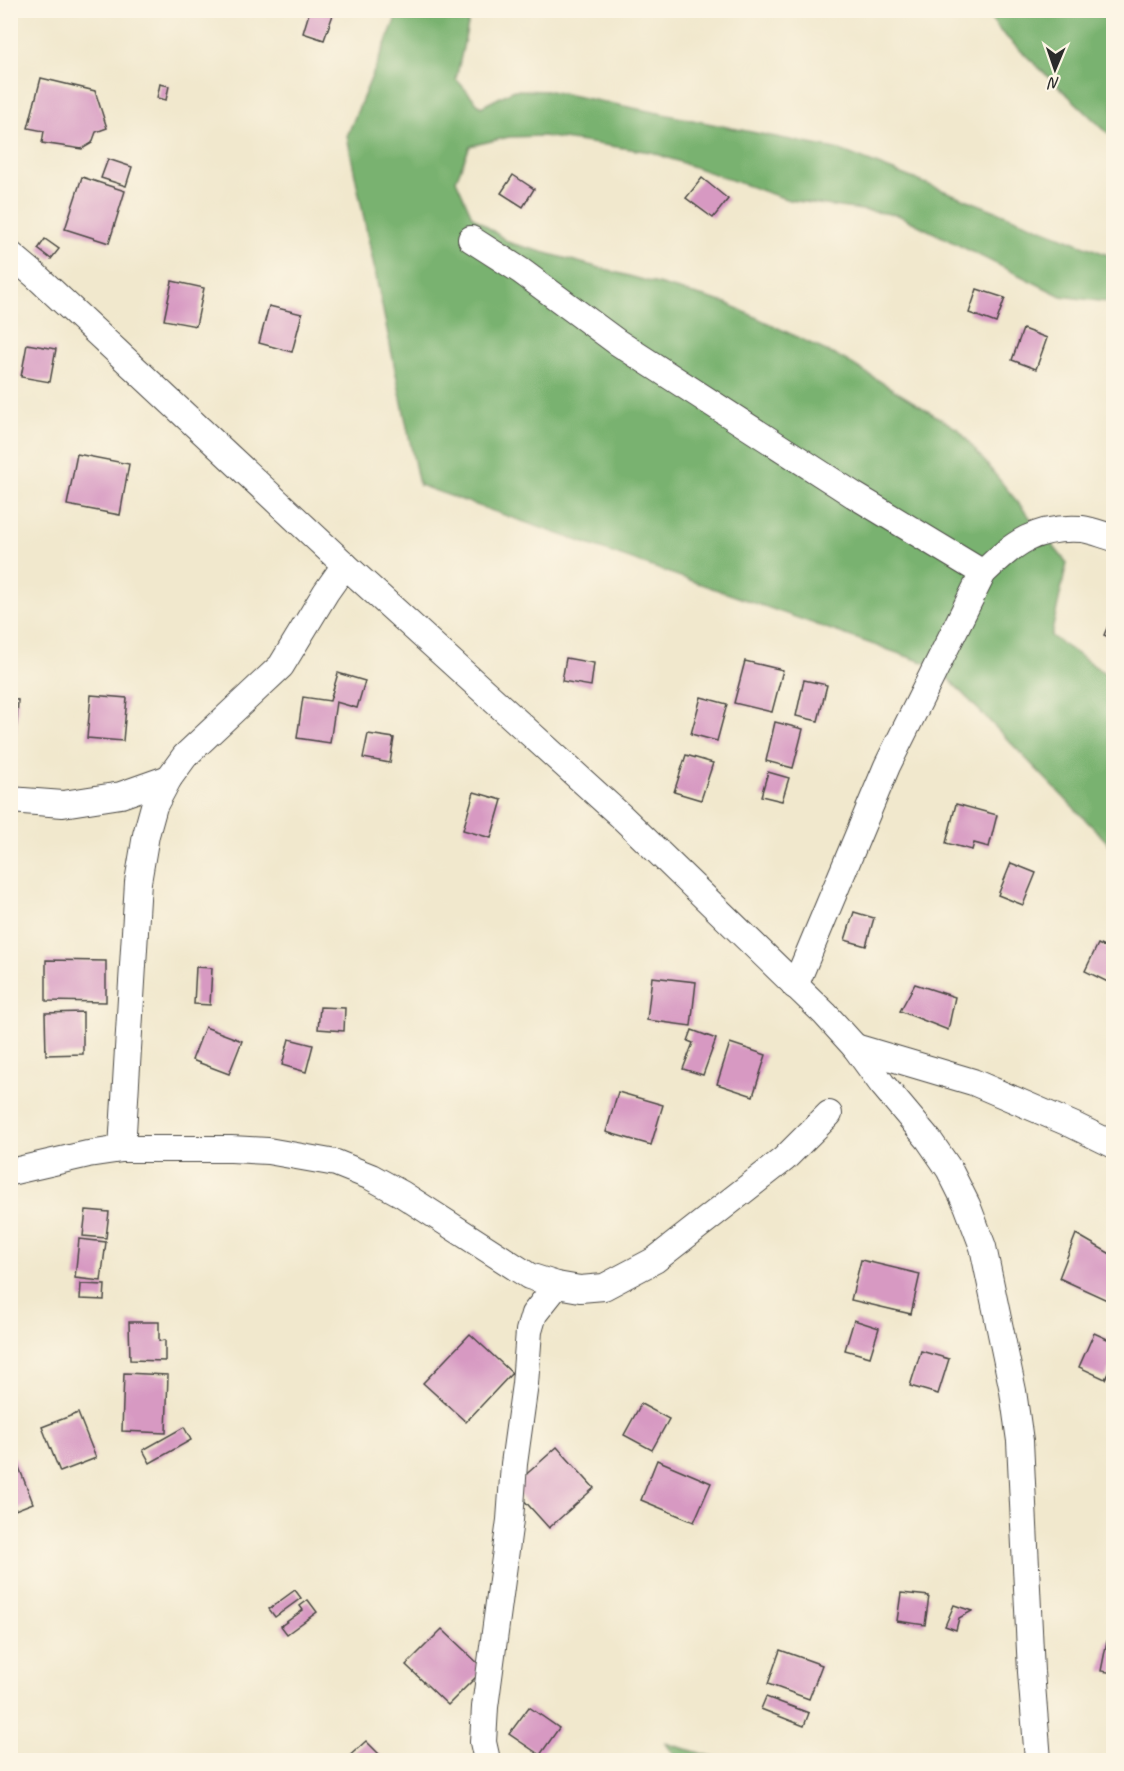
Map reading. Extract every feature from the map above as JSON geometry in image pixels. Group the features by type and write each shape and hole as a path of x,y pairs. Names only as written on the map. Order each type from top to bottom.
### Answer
{"street":[{"path":"471,239 521,271 617,342 854,495 983,573"},
{"path":"10,254 345,565 621,816 825,1014 855,1047 950,1168 967,1204 982,1246 1011,1381 1020,1442 1030,1672 1038,1761"},
{"path":"795,986 887,766 983,573 1008,549 1040,532 1083,529 1113,538"},
{"path":"122,1149 138,882 146,835 154,806 185,756 281,666 345,565"},
{"path":"10,800 63,804 121,795 170,778"},
{"path":"855,1047 973,1082 1073,1125 1113,1145"},
{"path":"10,1172 88,1154 122,1149 268,1151 336,1163 371,1177 402,1194 530,1276 556,1285 580,1289 604,1287 655,1260 777,1165 829,1114"},
{"path":"487,1761 483,1742 485,1707 509,1532 529,1331 534,1314 556,1285"}],"green space":[{"path":"399,11 471,11 456,79 481,107 514,90 550,91 840,150 1113,257 1113,303 1061,296 898,215 789,200 651,152 543,136 509,137 470,146 456,180 472,216 510,243 726,303 847,361 959,430 1067,563 1051,636 1113,679 1113,848 937,667 419,485 347,136"},
{"path":"986,11 1113,11 1113,138 1000,31"},
{"path":"665,1743 724,1760 679,1760"}],"building":[{"path":"310,10 334,12 324,40 303,33"},
{"path":"41,78 95,91 107,128 96,132 92,143 82,149 42,143 44,131 28,128"},
{"path":"160,84 169,86 166,100 157,98"},
{"path":"108,159 132,167 126,186 101,178"},
{"path":"513,175 534,189 523,207 501,193"},
{"path":"82,177 125,191 109,243 65,229"},
{"path":"702,178 728,199 713,218 686,198"},
{"path":"45,239 59,249 51,259 38,249"},
{"path":"172,281 204,288 196,326 164,320"},
{"path":"977,289 1005,298 996,323 969,313"},
{"path":"269,306 302,314 292,352 259,343"},
{"path":"1023,329 1047,338 1036,369 1012,360"},
{"path":"27,344 56,349 50,382 21,377"},
{"path":"77,454 129,464 120,515 67,505"},
{"path":"1114,612 1114,639 1104,635"},
{"path":"566,658 594,663 591,686 562,681"},
{"path":"745,661 783,670 772,712 734,703"},
{"path":"338,673 365,681 357,708 336,702 330,743 297,738 303,697 330,701"},
{"path":"804,680 827,685 818,721 796,716"},
{"path":"91,695 127,698 123,741 87,738"},
{"path":"701,697 727,704 717,741 691,734"},
{"path":"10,699 18,700 16,733 10,733"},
{"path":"775,722 803,729 793,768 766,761"},
{"path":"368,734 394,738 390,763 363,758"},
{"path":"686,755 713,763 701,800 674,792"},
{"path":"768,772 789,778 782,801 761,796"},
{"path":"474,792 502,800 491,838 463,830"},
{"path":"956,804 997,815 989,847 974,843 972,850 946,843"},
{"path":"1011,863 1036,873 1023,905 998,895"},
{"path":"854,912 874,918 866,946 845,940"},
{"path":"1098,944 1114,952 1114,985 1085,971"},
{"path":"46,960 106,961 106,1002 46,1001"},
{"path":"196,967 212,968 210,1005 194,1004"},
{"path":"652,977 696,982 691,1026 647,1020"},
{"path":"915,984 955,997 948,1030 900,1011"},
{"path":"320,1007 345,1008 344,1031 318,1029"},
{"path":"83,1012 83,1054 46,1055 45,1013"},
{"path":"205,1027 242,1041 229,1074 192,1060"},
{"path":"692,1030 716,1039 703,1075 683,1069 693,1043 688,1041"},
{"path":"289,1039 313,1045 306,1072 282,1065"},
{"path":"730,1043 766,1055 753,1096 717,1084"},
{"path":"618,1092 663,1105 651,1145 606,1132"},
{"path":"86,1210 109,1212 106,1238 83,1236"},
{"path":"1076,1234 1114,1256 1114,1280 1107,1300 1059,1278"},
{"path":"79,1239 106,1242 101,1281 75,1278"},
{"path":"861,1260 920,1274 911,1314 851,1300"},
{"path":"81,1284 105,1285 104,1300 80,1299"},
{"path":"854,1320 879,1328 870,1357 845,1350"},
{"path":"129,1322 159,1322 159,1341 165,1340 165,1361 130,1360"},
{"path":"1094,1333 1114,1342 1114,1361 1105,1379 1079,1367"},
{"path":"470,1334 512,1373 466,1422 423,1383"},
{"path":"921,1351 949,1359 938,1394 910,1386"},
{"path":"124,1373 168,1375 166,1433 122,1431"},
{"path":"641,1404 669,1419 652,1450 624,1435"},
{"path":"78,1413 96,1458 60,1472 42,1427"},
{"path":"184,1427 191,1440 150,1463 143,1450"},
{"path":"557,1447 594,1488 549,1528 512,1487"},
{"path":"15,1457 33,1503 10,1512 10,1459"},
{"path":"657,1460 711,1483 694,1522 641,1500"},
{"path":"295,1590 301,1598 275,1617 269,1609"},
{"path":"901,1593 929,1596 925,1625 897,1621"},
{"path":"308,1600 317,1612 287,1634 281,1626 303,1610 300,1606"},
{"path":"954,1605 972,1611 959,1618 956,1630 945,1626"},
{"path":"442,1629 484,1669 448,1705 406,1665"},
{"path":"1107,1641 1114,1642 1114,1673 1101,1671"},
{"path":"780,1650 822,1665 809,1699 768,1684"},
{"path":"766,1697 809,1713 804,1726 761,1709"},
{"path":"529,1707 559,1728 540,1755 509,1734"},
{"path":"366,1741 385,1760 345,1760"}]}
